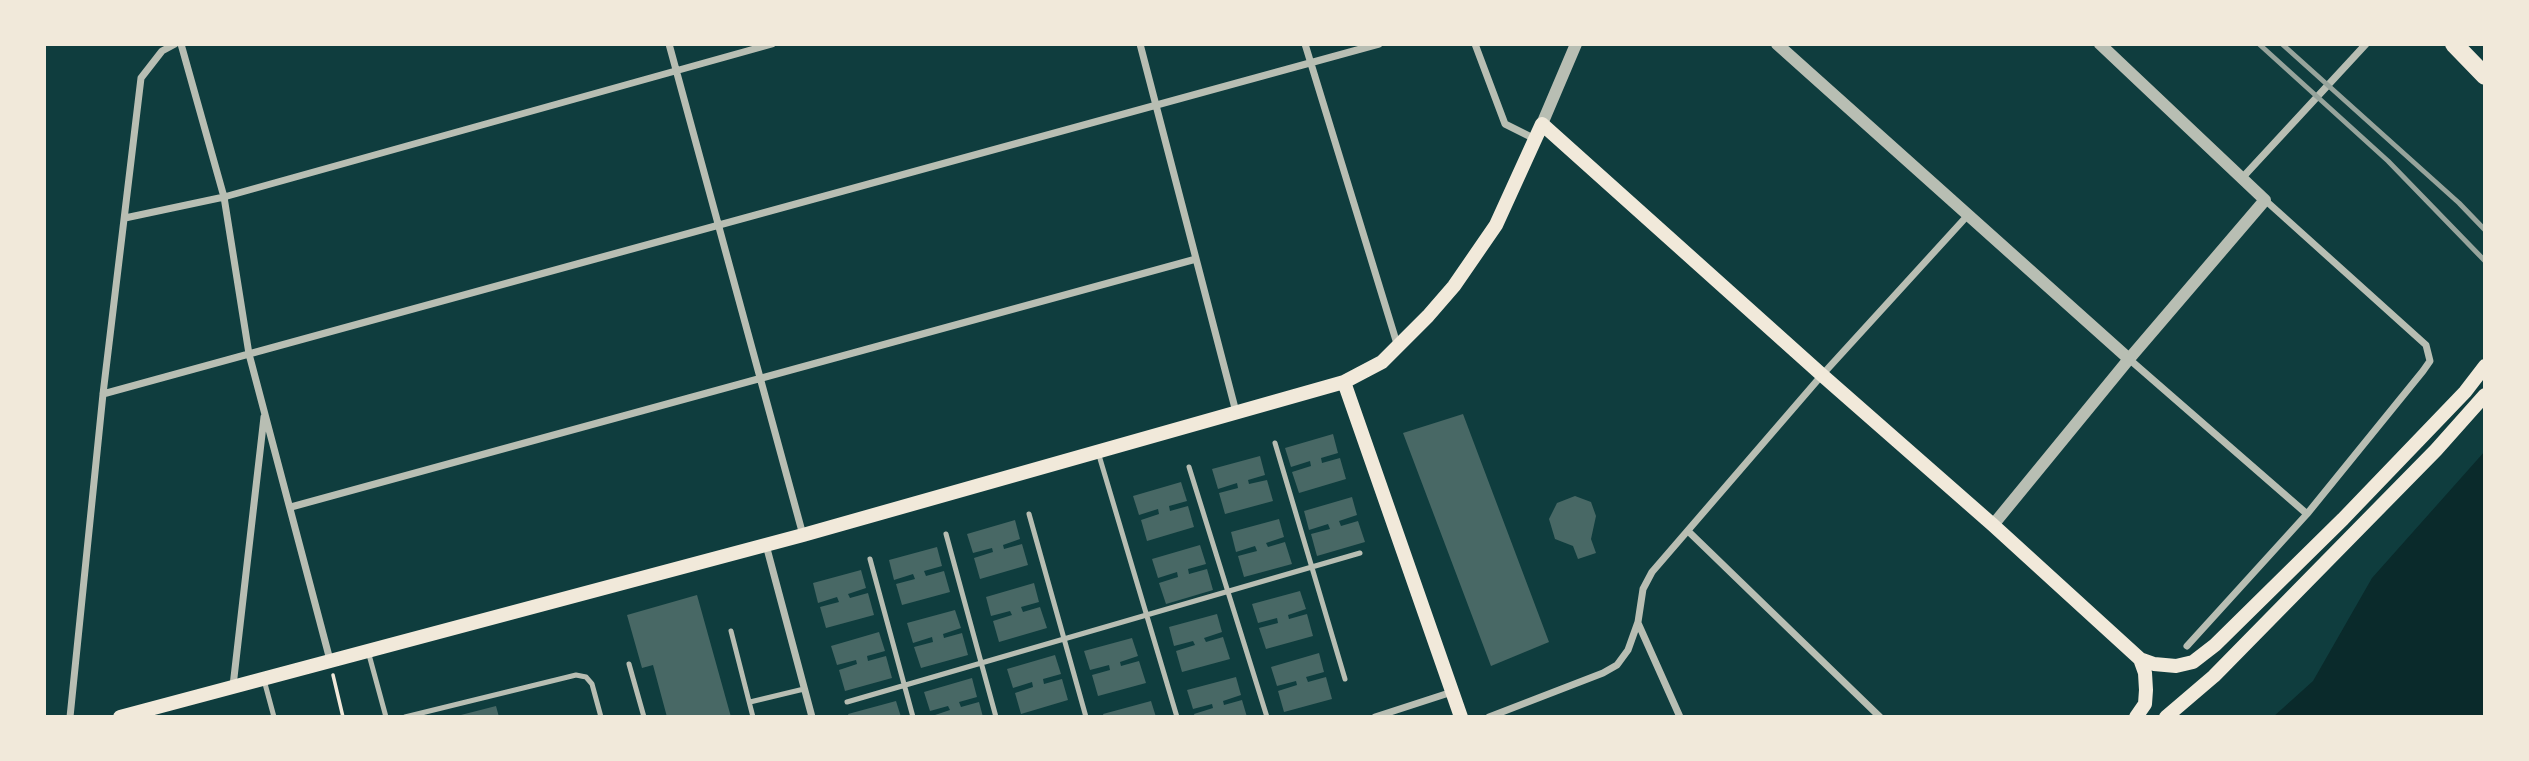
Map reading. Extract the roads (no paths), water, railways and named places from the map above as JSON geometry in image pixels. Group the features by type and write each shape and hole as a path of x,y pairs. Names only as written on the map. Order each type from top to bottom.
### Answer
{"main road":[{"path":"2454,44 2485,76"},
{"path":"120,717 803,535 1344,382 1381,362 1454,286 1496,225 1542,124 2140,659 2154,664 2176,666 2193,662 2231,629 2465,392 2485,366"},
{"path":"1344,382 1461,717"},
{"path":"2166,717 2214,676 2436,450 2485,395"},
{"path":"2136,717 2145,704 2146,690 2145,673 2140,659"}],"street":[{"path":"70,717 103,394 141,78 162,51 175,44"},
{"path":"181,44 224,197 249,354 330,660"},
{"path":"669,44 803,535"},
{"path":"125,218 224,197 772,44"},
{"path":"1140,44 1236,412"},
{"path":"1305,44 1398,347"},
{"path":"103,394 1379,44"},
{"path":"1475,44 1505,124 1535,139"},
{"path":"1542,124 1576,44"},
{"path":"1777,44 2129,359 2307,514"},
{"path":"2100,44 2243,177 2264,200 2426,345 2430,361 2307,514 2187,646"},
{"path":"2243,177 2366,44"},
{"path":"1993,525 2264,200"},
{"path":"1489,717 1603,673 1617,665 1628,650 1638,622 1643,589 1652,572 1822,375 1968,215"},
{"path":"291,507 1196,259"},
{"path":"233,685 264,413"},
{"path":"1688,531 1880,717"},
{"path":"766,545 812,717"},
{"path":"1638,622 1680,717"},
{"path":"1375,717 1452,692"}],"lane":[{"path":"1275,443 1345,679"},
{"path":"1098,452 1177,717"},
{"path":"1189,467 1267,717"},
{"path":"1029,514 1086,717"},
{"path":"946,534 996,717"},
{"path":"847,702 1360,553"},
{"path":"870,559 913,717"},
{"path":"731,631 752,717"},
{"path":"368,651 386,717"},
{"path":"629,664 644,717"},
{"path":"405,717 576,675 586,677 592,684 601,717"},
{"path":"264,677 274,717"},
{"path":"750,702 804,689"}],"water":[{"path":"2485,451 2485,717 2273,717 2313,681 2372,578"}],"railway":[{"path":"2259,44 2388,161 2485,261"},
{"path":"2282,44 2459,203 2485,230"}]}
